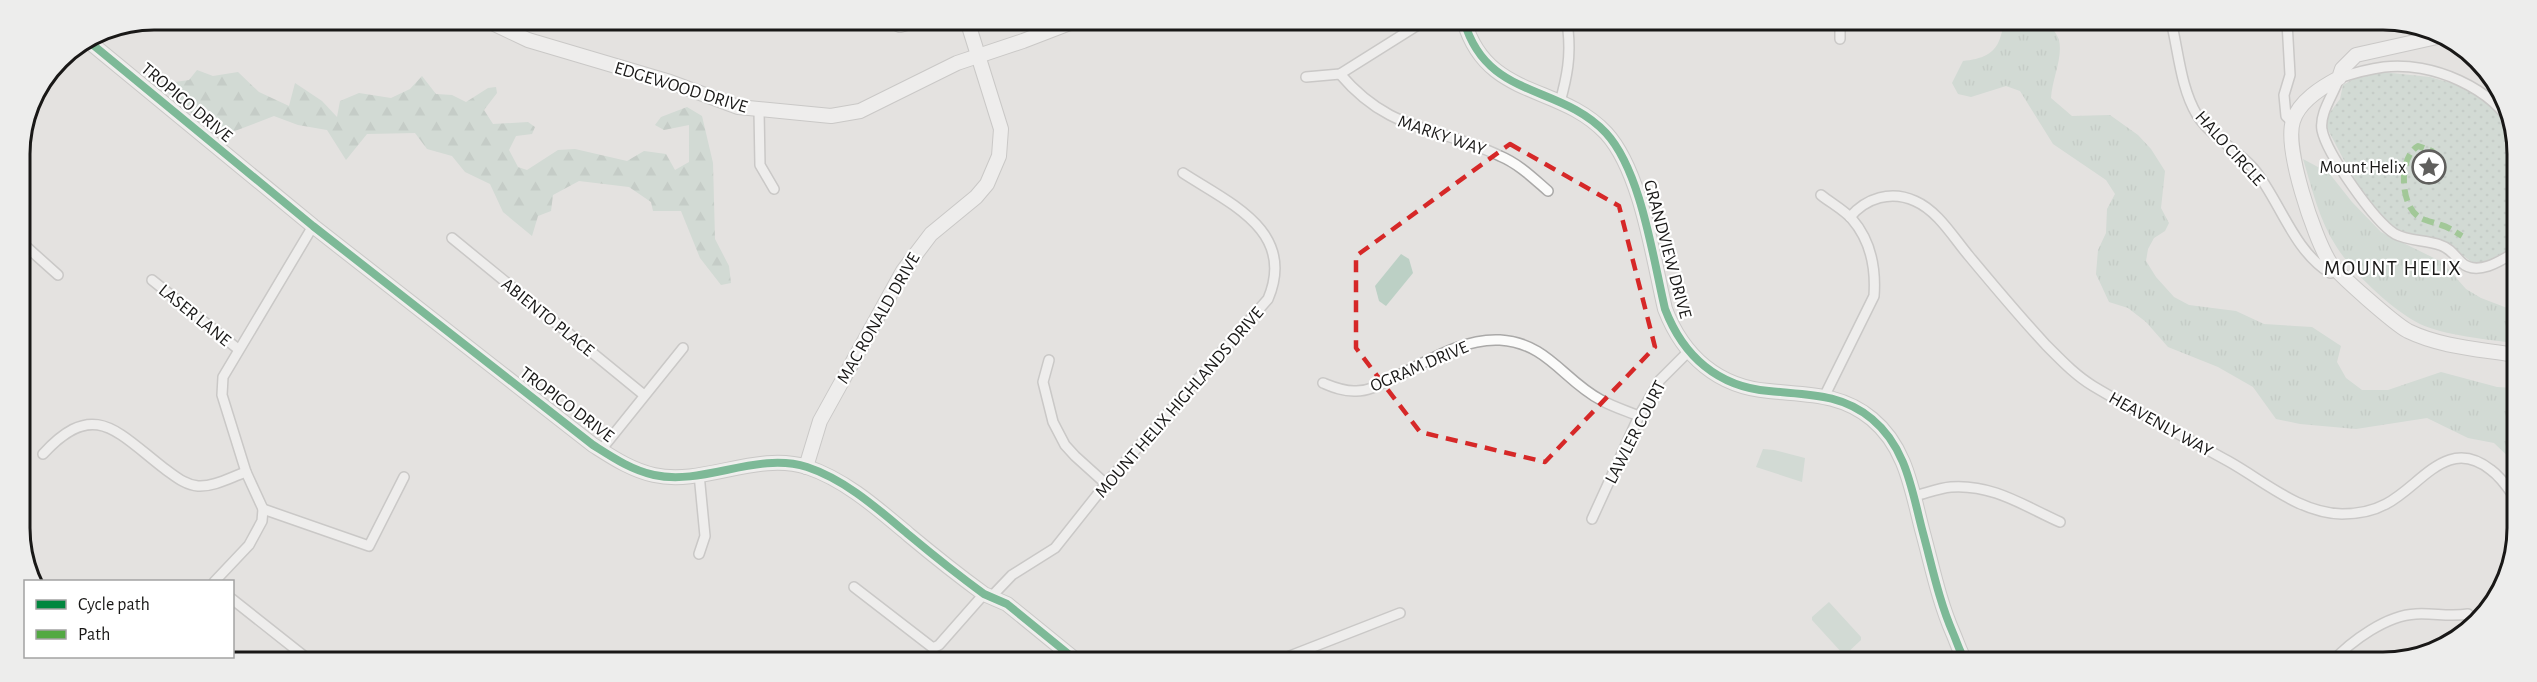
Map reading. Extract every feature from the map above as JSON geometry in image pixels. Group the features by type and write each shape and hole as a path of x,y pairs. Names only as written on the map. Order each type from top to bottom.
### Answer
{"street":[{"name":"EDGEWOOD DRIVE","path":"507,30 528,40 670,82 738,107 759,111 831,116 850,114 870,106 934,73 979,55"},
{"name":"MAC RONALD DRIVE","path":"806,467 820,421 903,271 931,234 976,197 987,184 999,156 1001,129 970,30"},
{"path":"979,55 1052,30"},
{"path":"1306,77 1340,74 1410,30"},
{"name":"GRANDVIEW DRIVE","path":"1466,30 1475,48 1497,72 1519,86 1560,102 1584,115 1605,132 1633,177 1665,309 1672,327 1688,352 1707,369 1737,384 1769,391 1825,395 1841,400 1863,412 1886,433 1899,453 1915,496 1945,614 1962,652"},
{"path":"1560,102 1568,76 1570,51 1568,30"},
{"path":"1840,30 1840,39"},
{"name":"HALO CIRCLE","path":"2173,30 2185,86 2197,115 2211,132 2255,170 2308,254 2330,273 2340,271"},
{"path":"2288,30 2290,75 2283,95 2286,116 2292,122"},
{"path":"2428,39 2356,55 2342,69 2322,118 2322,128 2339,165 2379,219 2396,234 2442,245 2468,267 2478,268 2493,264 2507,256"},
{"name":"TROPICO DRIVE","path":"94,46 313,226 601,450 635,470 655,475 699,474 767,464 806,467 831,477 865,498 988,596 1007,604 1066,652"},
{"path":"2498,106 2493,100 2474,87 2440,74 2386,67 2339,78 2322,87 2307,100 2292,122 2294,160 2301,190 2330,263 2406,330 2458,347 2507,354"},
{"name":"MARKY WAY","path":"1340,74 1361,97 1391,118 1502,156 1521,168 1548,191"},
{"path":"759,111 760,165 774,189"},
{"name":"MOUNT HELIX HIGHLANDS DRIVE","path":"854,587 933,648 939,645 1012,575 1054,548 1106,484 1264,307 1274,283 1274,256 1261,228 1251,217 1182,173"},
{"path":"1821,195 1850,216 1863,235 1873,260 1874,296 1825,395"},
{"name":"HEAVENLY WAY","path":"1850,216 1869,201 1884,196 1909,198 1923,206 1942,223 2013,310 2078,377 2303,505 2322,512 2343,514 2377,508 2398,496 2438,464 2459,459 2474,461 2486,466 2507,488"},
{"path":"216,580 249,545 262,521 262,509 246,472 222,395 221,384 238,349 313,226"},
{"name":"ABIENTO PLACE","path":"452,238 644,396"},
{"path":"30,250 58,274"},
{"name":"LASER LANE","path":"152,280 238,349"},
{"name":"OGRAM DRIVE","path":"1323,383 1341,390 1356,392 1376,387 1445,352 1478,342 1498,340 1517,342 1534,348 1600,400 1639,416"},
{"path":"601,450 683,348"},
{"name":"LAWLER COURT","path":"1592,519 1639,416 1660,380 1688,352"},
{"path":"1049,360 1043,382 1053,422 1075,456 1106,484"},
{"path":"43,454 60,435 74,427 88,424 104,425 116,431 176,478 189,484 198,486 214,484 246,472"},
{"path":"699,474 705,536 699,554"},
{"path":"262,509 369,546 404,477"},
{"path":"1915,496 1948,487 1986,489 2009,496 2060,522"},
{"path":"234,601 299,652"},
{"path":"1299,652 1400,613"},
{"path":"2342,652 2390,619 2417,614 2451,617 2468,614"}],"highlighted area":[{"path":"1510,144 1619,206 1655,347 1545,462 1420,432 1356,348 1356,256"}],"green space":[{"path":"2002,30 2053,30 2060,47 2051,98 2072,116 2110,115 2138,135 2151,149 2165,171 2161,208 2169,223 2165,231 2154,238 2148,249 2146,261 2156,277 2174,297 2189,305 2236,311 2264,324 2312,327 2341,346 2337,362 2346,378 2362,390 2388,390 2441,372 2507,388 2507,455 2494,443 2468,438 2427,418 2356,429 2300,424 2276,419 2253,387 2218,367 2168,347 2146,322 2128,308 2109,302 2096,274 2098,250 2106,233 2107,209 2115,194 2106,180 2053,144 2020,91 2006,86 1971,97 1958,94 1952,83 1963,61 1987,55 1999,42"},
{"path":"197,70 213,76 238,72 259,92 289,106 295,83 322,101 337,117 340,101 359,93 391,98 410,89 422,76 436,94 452,95 466,102 488,88 496,87 497,93 484,110 493,124 528,122 535,127 532,134 516,136 509,150 518,167 527,170 558,150 575,149 627,161 644,151 666,154 675,170 689,162 689,125 664,130 655,125 661,117 687,107 702,116 713,163 715,239 729,266 731,283 721,285 700,258 681,211 653,211 651,202 629,187 579,181 553,195 551,211 538,216 532,236 503,212 490,184 465,172 452,156 427,149 415,133 367,134 346,160 327,130 298,125 274,116 227,134 217,135 168,93 175,82 189,80"},
{"path":"2382,72 2430,77 2472,89 2500,115 2505,130 2507,154 2507,250 2488,261 2475,264 2446,244 2396,229 2375,210 2357,185 2326,126 2328,115 2340,99 2343,85 2362,74"},
{"path":"2303,159 2329,173 2352,202 2381,232 2442,262 2466,289 2481,298 2507,308 2507,342 2430,328 2397,309 2374,290 2343,256 2330,236 2316,204"},
{"path":"1401,254 1409,259 1413,273 1386,306 1379,301 1375,286"},
{"path":"1763,449 1805,458 1802,482 1756,467"},
{"path":"1829,602 1861,637 1861,640 1848,652 1841,652 1812,620 1812,617"}],"marked path":[{"path":"2437,159 2432,151 2418,146 2412,152 2407,160 2404,181 2408,203 2419,217 2447,227 2462,236"}],"cycle path":[{"path":"1468,30 1475,46 1489,65 1507,78 1587,117 1606,133 1618,149 1637,192 1665,309 1692,355 1718,376 1734,383 1769,391 1823,397 1848,404 1860,410 1884,431 1901,457 1940,596 1961,652"},
{"path":"94,46 313,226 607,454 654,475 692,476 750,465 788,463 807,467 835,479 861,496 984,594 1007,604 1066,652"}],"place":[{"name":"Mount Helix","path":"2429,167"}],"district":[{"name":"MOUNT HELIX","path":"2393,268"}]}
